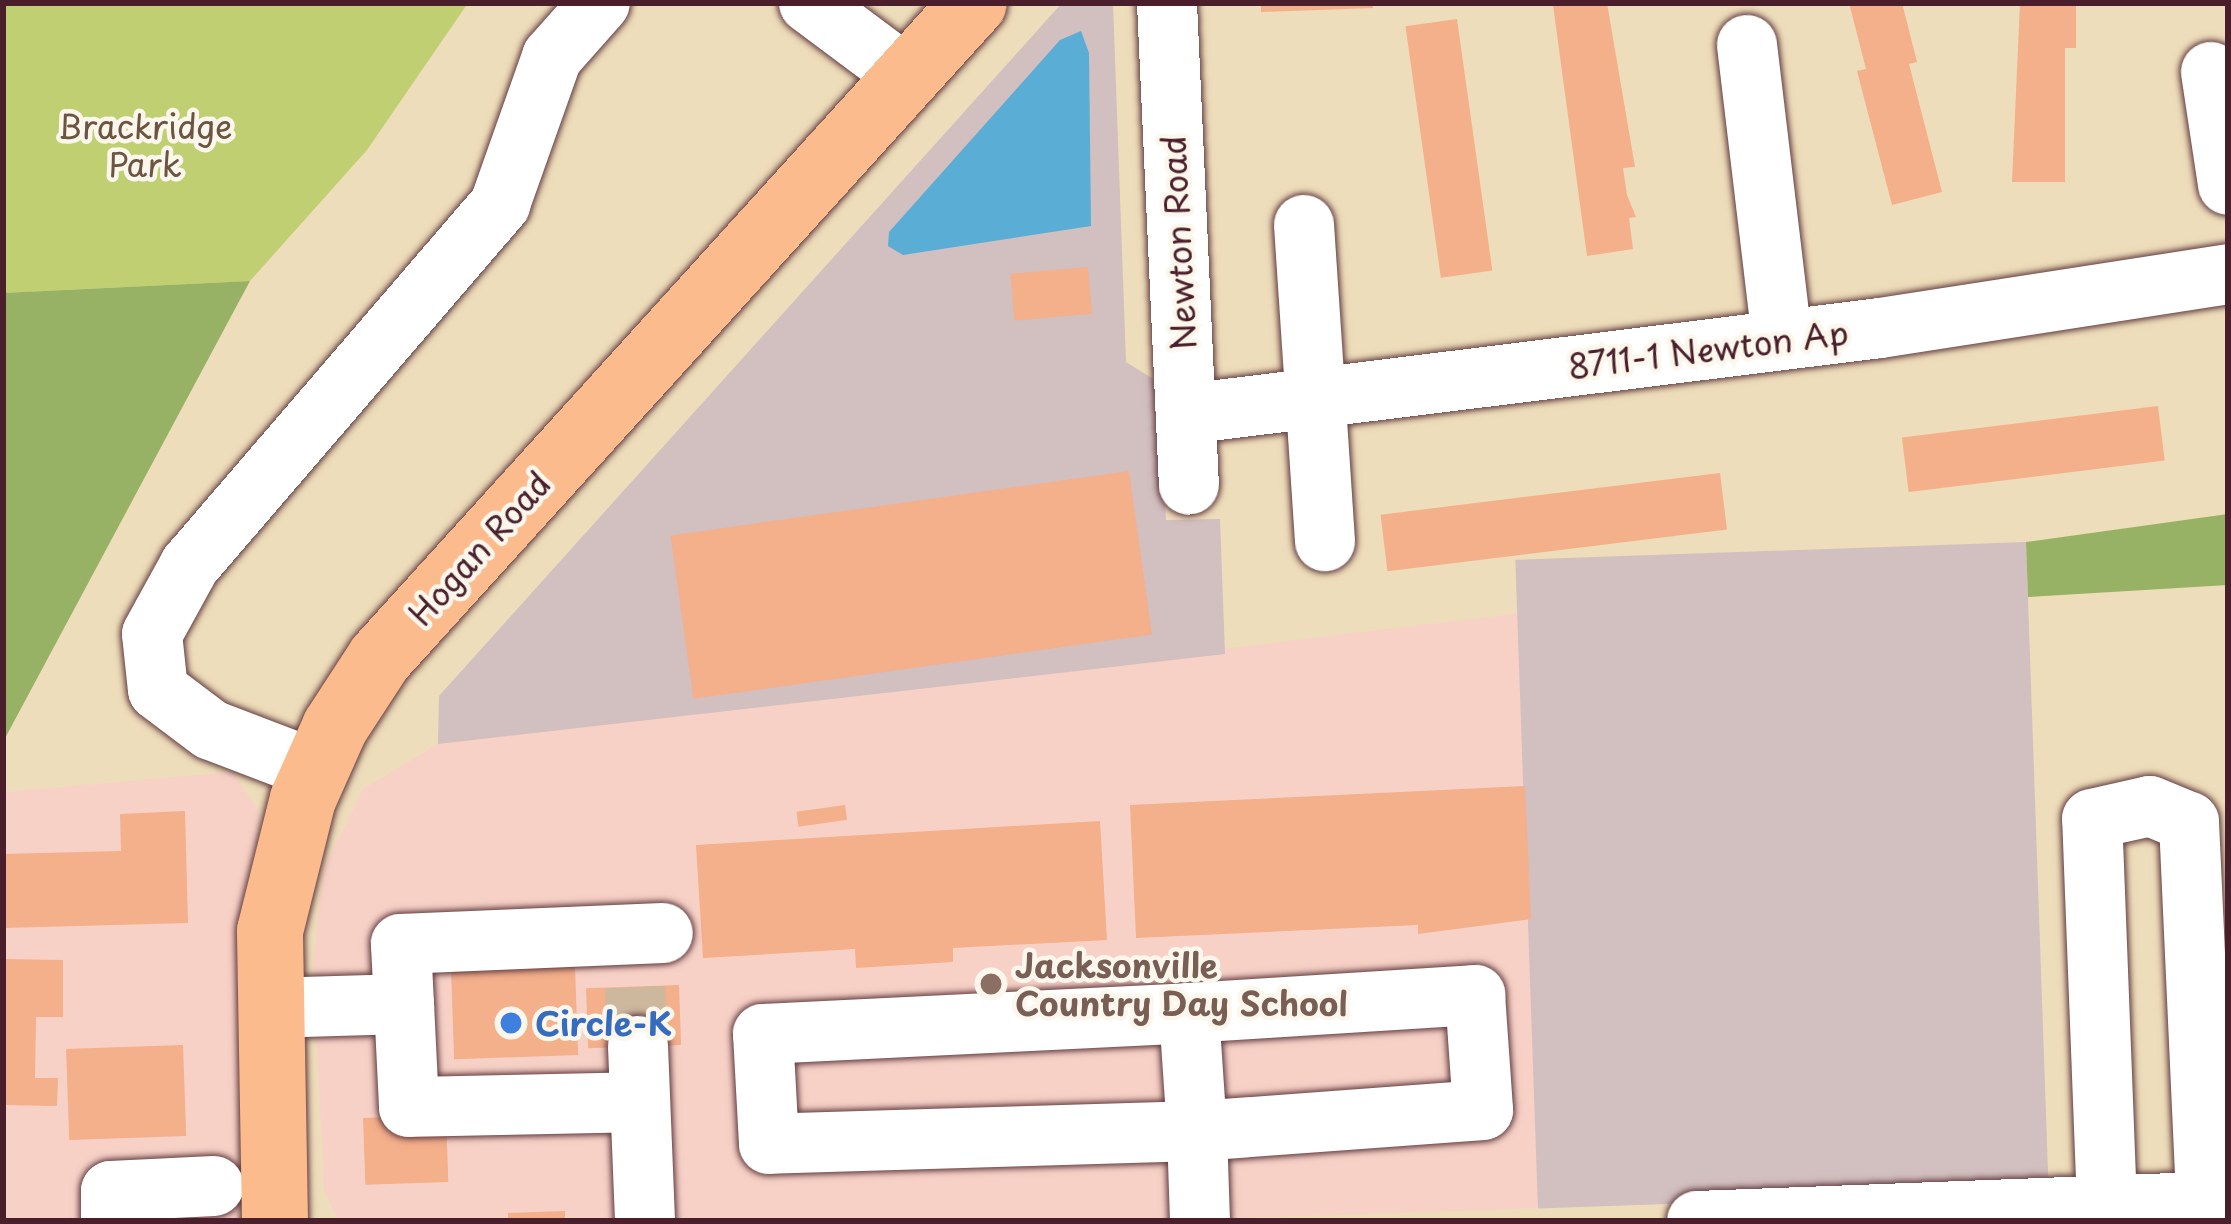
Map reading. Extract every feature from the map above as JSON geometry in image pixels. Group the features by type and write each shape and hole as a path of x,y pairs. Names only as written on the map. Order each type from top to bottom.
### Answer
{"main road":[{"name":"Hogan Road","path":"275,1221 269,1008 281,869 316,770 380,658 974,3"}],"street":[{"path":"316,770 212,730 158,690 152,634 190,565 500,204 552,57 600,3"},
{"path":"808,3 907,76"},
{"name":"Newton Road","path":"1167,3 1189,484"},
{"path":"1747,45 1782,339"},
{"path":"2211,72 2228,185"},
{"path":"1304,225 1320,398 1325,541"},
{"name":"8711-1 Newton Ap","path":"1186,415 1782,339 2228,274"},
{"path":"1696,1221 2217,1202 2189,822 2150,806 2092,819 2107,1205"},
{"path":"644,951 401,944 410,1107 639,1074 644,1221"},
{"path":"1475,995 1483,1110 1197,1131 769,1144 763,1034 1189,1013 1475,995"},
{"path":"269,1008 404,1004"},
{"path":"1189,1013 1199,1221"},
{"path":"111,1221 110,1191 214,1186"}],"shaded area":[{"path":"1062,3 1113,3 1126,362 1158,382 1166,520 1220,519 1225,654 438,744 439,696"},
{"path":"2026,542 2049,1191 1538,1208 1515,560"},
{"path":"1520,613 1554,1208 1139,1221 338,1221 324,1189 313,965 323,871 363,789 438,744"},
{"path":"233,772 261,815 239,952 239,1221 3,1221 3,792"}],"green space":[{"name":"Brackridge Park","path":"3,3 468,3 367,150 250,281 3,293"},
{"path":"250,281 3,742 3,293"},
{"path":"2228,514 2228,585 2028,597 2026,542"}],"water":[{"path":"1081,31 1089,53 1091,226 903,255 888,246 889,232 1060,40"}],"building":[{"path":"1261,3 1373,3 1373,8 1261,12"},
{"path":"1607,3 1635,167 1623,168 1636,217 1629,218 1633,249 1587,256 1553,5"},
{"path":"1849,3 1902,3 1917,62 1909,64 1942,192 1892,205 1857,71 1866,69"},
{"path":"2020,3 2076,3 2076,48 2065,48 2065,182 2012,182"},
{"path":"1457,19 1492,271 1441,278 1406,26"},
{"path":"1088,267 1092,314 1014,321 1010,274"},
{"path":"2158,406 2165,461 1909,492 1902,437"},
{"path":"1129,471 1152,634 693,699 671,535"},
{"path":"1720,473 1727,530 1387,571 1381,515"},
{"path":"1525,786 1531,919 1418,934 1418,925 1136,938 1130,805"},
{"path":"845,805 847,820 799,827 796,812"},
{"path":"185,811 188,923 3,928 3,854 121,851 120,814"},
{"path":"1100,821 1107,940 953,948 953,962 856,968 855,949 703,958 696,845"},
{"path":"3,959 63,960 63,1017 36,1017 35,1078 58,1078 57,1106 3,1105"},
{"path":"575,967 578,1055 454,1059 451,971"},
{"path":"679,985 681,1045 588,1048 586,988"},
{"path":"183,1045 186,1136 69,1140 66,1049"},
{"path":"446,1115 448,1182 365,1185 363,1118"},
{"path":"565,1211 565,1221 508,1221 508,1213"}],"tunnel":[{"path":"635,987 638,1046"}],"place":[{"name":"Jacksonville Country Day School","path":"991,984"},
{"name":"Circle-K","path":"511,1023"}]}
